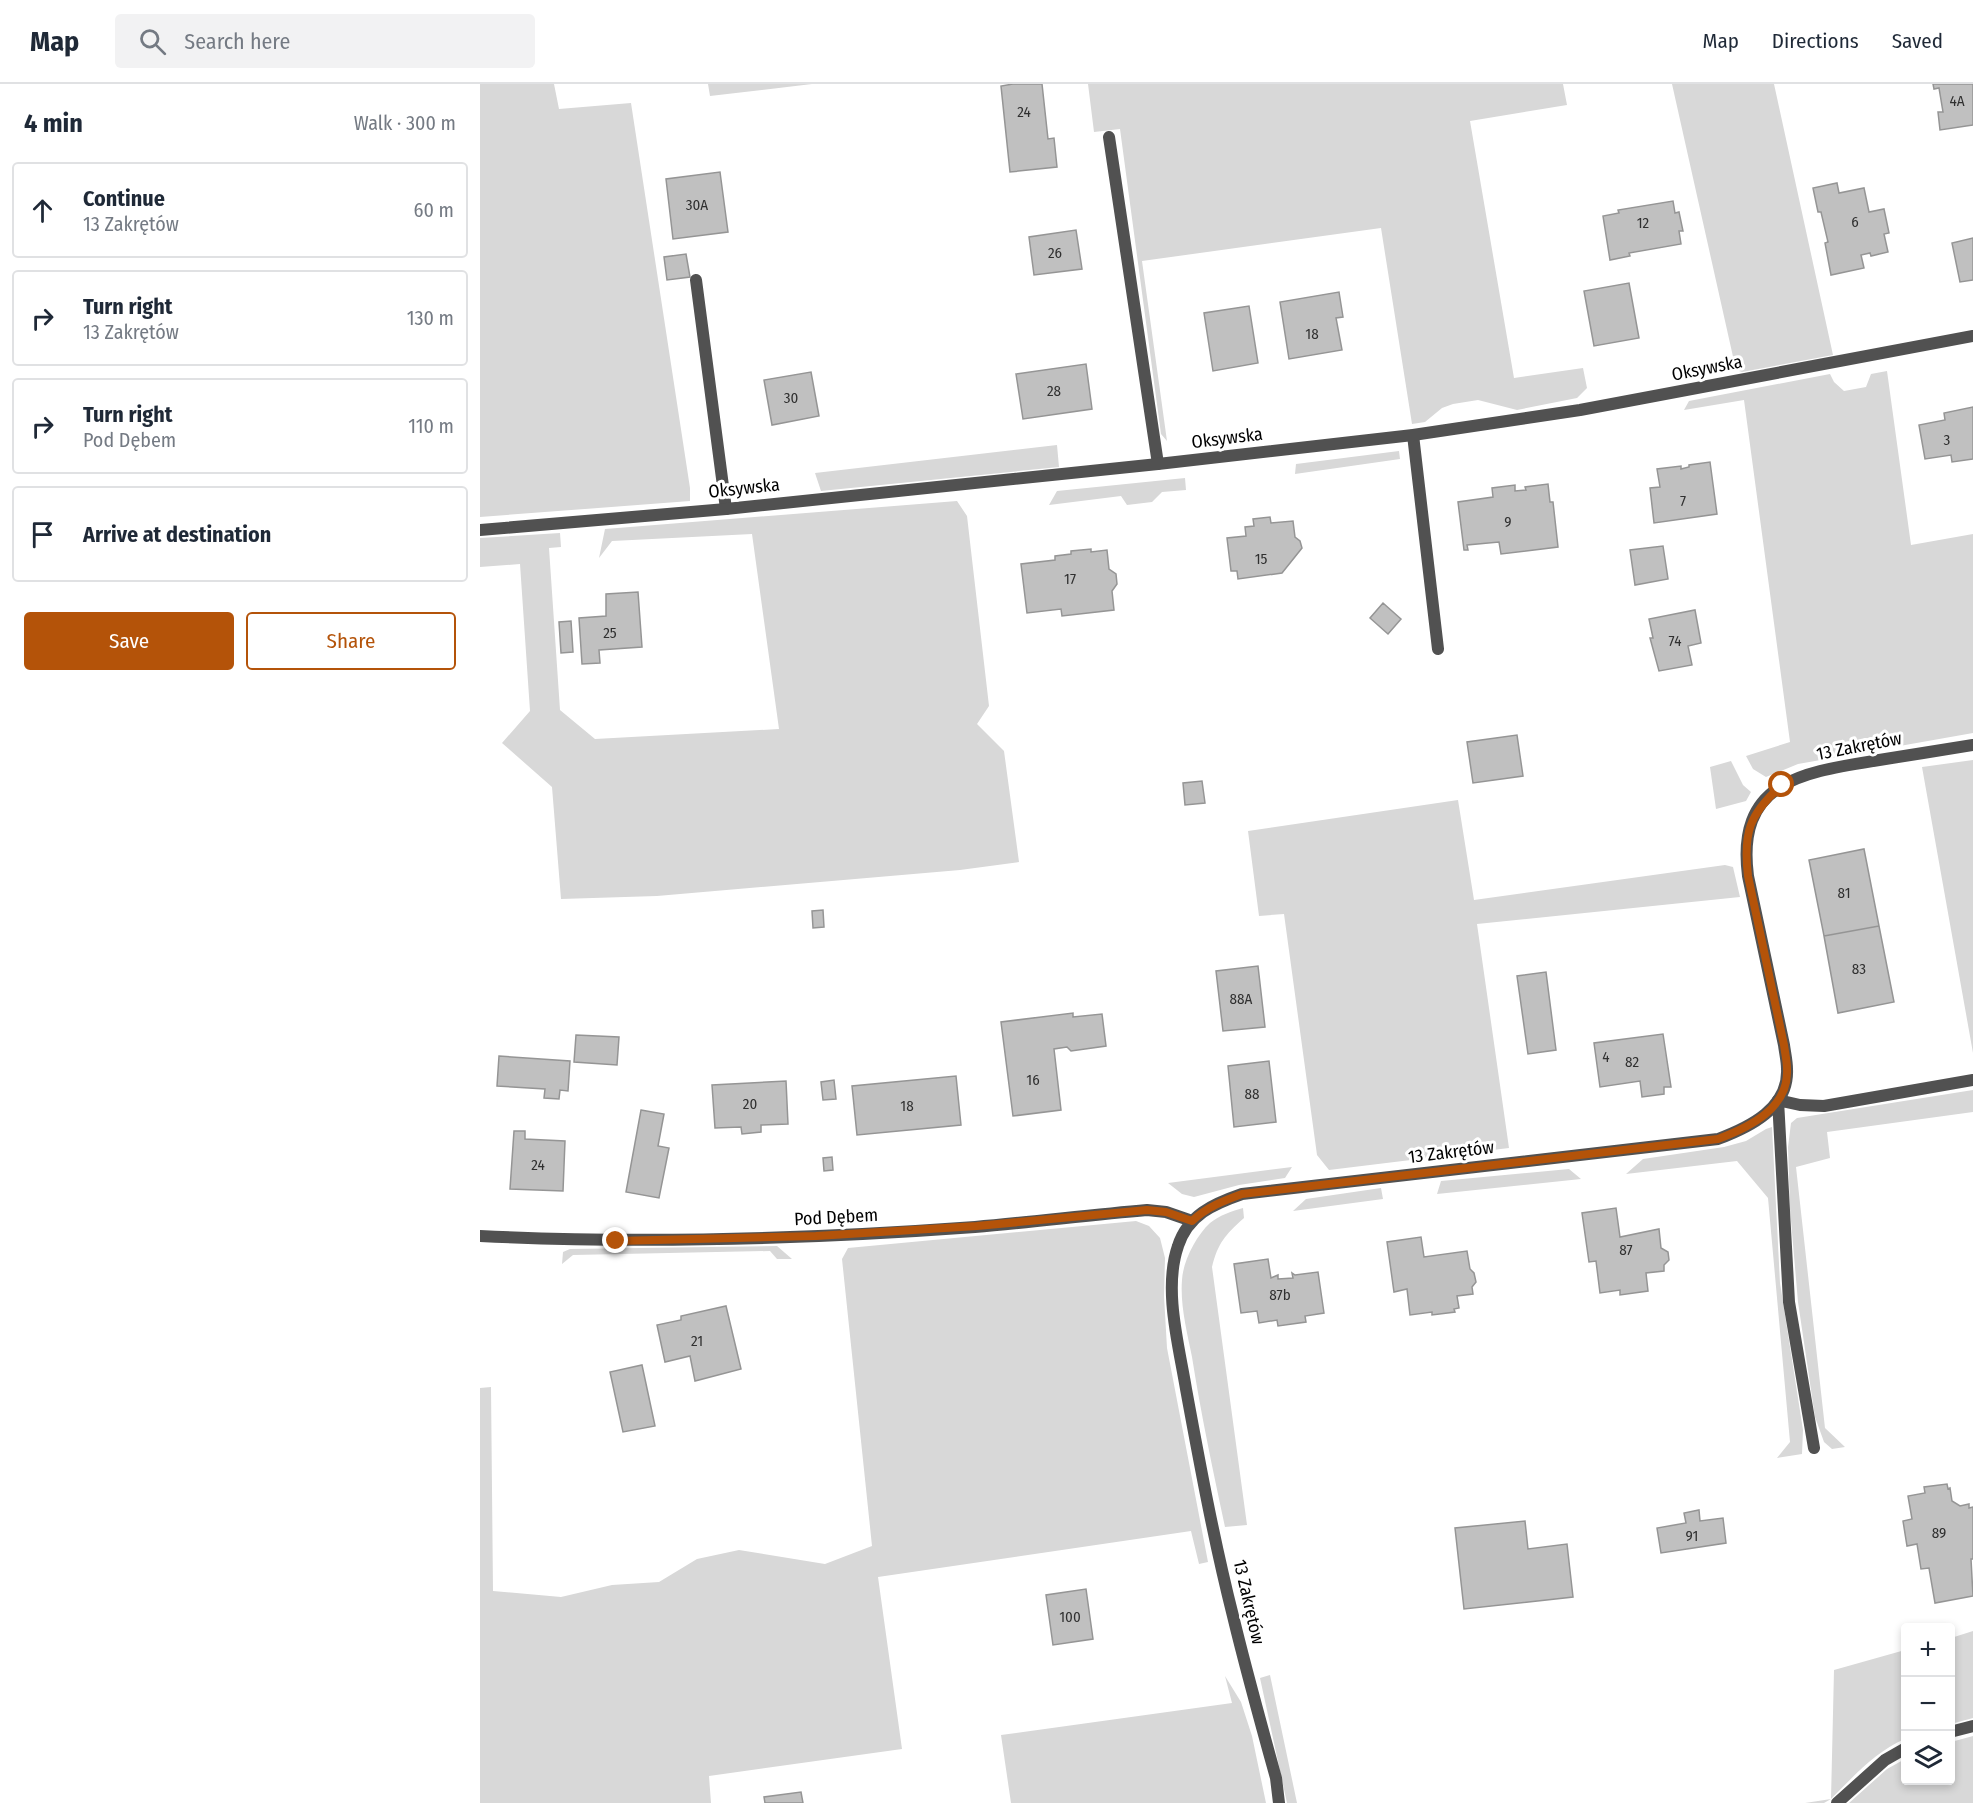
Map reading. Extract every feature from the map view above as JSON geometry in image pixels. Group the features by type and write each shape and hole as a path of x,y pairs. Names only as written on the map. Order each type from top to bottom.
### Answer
{"street":[{"path":"1109,138 1158,464"},
{"path":"696,280 726,509"},
{"name":"Oksywska","path":"480,530 726,509 1413,435 1580,410 1973,336"},
{"path":"1413,435 1438,649"},
{"name":"13 Zakrętów","path":"1280,1803 1276,1778 1232,1615 1192,1425 1174,1315 1173,1276 1177,1248 1183,1234 1203,1210 1242,1194 1718,1139 1740,1131 1760,1119 1778,1100 1785,1085 1787,1070 1745,852 1748,832 1756,813 1768,797 1782,785 1802,776 1831,768 1973,745"},
{"path":"1814,1448 1789,1302 1778,1100 1800,1105 1824,1106 1973,1080"},
{"name":"Pod Dębem","path":"480,1236 616,1241 816,1236 977,1226 1147,1210 1166,1212 1192,1221"},
{"path":"1954,1731 1973,1726"},
{"path":"1838,1803 1885,1760 1901,1750"}],"shaded area":[{"path":"480,84 554,84 559,109 631,103 690,488 690,501 480,517"},
{"path":"708,84 812,84 710,96"},
{"path":"1088,84 1563,84 1567,105 1470,121 1514,378 1583,368 1587,388 1577,398 1517,410 1478,400 1453,404 1442,408 1425,422 1412,424 1381,228 1142,261 1167,441 1161,434 1120,129 1094,132"},
{"path":"1672,84 1774,84 1833,355 1742,372 1736,370"},
{"path":"1887,371 1911,545 1973,534 1973,733 1798,764 1766,777 1753,769 1746,756 1790,742 1744,400 1684,410 1689,401 1830,374 1834,382 1844,391 1866,387 1871,374"},
{"path":"1057,445 1059,467 821,491 815,473"},
{"path":"1399,451 1400,459 1295,474 1296,464"},
{"path":"1185,478 1186,490 1162,492 1152,502 1127,505 1121,496 1049,505 1057,491"},
{"path":"957,501 967,516 989,706 977,724 1004,751 1019,862 960,870 657,896 561,899 552,787 502,743 530,711 520,564 480,567 480,538 560,533 561,547 549,548 560,710 595,739 779,729 752,534 612,541 599,558 605,529"},
{"path":"1973,760 1973,1053 1922,767"},
{"path":"1731,761 1743,785 1751,792 1746,801 1716,809 1710,767"},
{"path":"1458,800 1474,900 1725,865 1733,867 1740,897 1477,924 1509,1148 1329,1170 1317,1155 1284,914 1259,916 1248,831"},
{"path":"1973,1090 1973,1112 1827,1132 1830,1158 1796,1167 1825,1428 1845,1447 1832,1449 1824,1442 1815,1417 1798,1302 1790,1209 1788,1147 1791,1123 1797,1118"},
{"path":"1772,1127 1780,1283 1803,1430 1802,1454 1777,1458 1790,1442 1768,1198 1737,1161 1626,1174 1643,1159 1724,1147 1746,1141"},
{"path":"1292,1167 1285,1178 1239,1185 1194,1197 1182,1194 1168,1183"},
{"path":"1569,1169 1581,1179 1437,1194 1441,1181"},
{"path":"1381,1188 1383,1199 1293,1211 1306,1199"},
{"path":"1243,1208 1244,1218 1223,1240 1212,1267 1247,1525 1225,1527 1184,1318 1182,1280 1188,1257 1205,1228 1218,1218"},
{"path":"1136,1221 1149,1226 1160,1238 1165,1258 1164,1296 1167,1348 1208,1562 1199,1564 1191,1531 878,1577 902,1749 709,1776 711,1803 480,1803 480,1388 491,1387 493,1591 561,1597 612,1585 659,1582 697,1559 739,1550 825,1564 872,1546 842,1259 848,1248"},
{"path":"777,1246 792,1259 777,1259 770,1251 573,1255 562,1264 563,1252 570,1249"},
{"path":"1973,1631 1973,1718 1955,1723 1955,1677 1955,1637"},
{"path":"1901,1651 1901,1741 1884,1750 1831,1799 1834,1670"},
{"path":"1270,1675 1297,1803 1287,1803 1260,1678"},
{"path":"1225,1676 1241,1702 1252,1736 1266,1803 1011,1803 1001,1735 1232,1703"},
{"path":"1973,1736 1973,1803 1849,1803 1887,1769 1901,1761 1901,1785 1955,1785 1955,1741"},
{"path":"1831,1799 1824,1803 1805,1803"}],"building":[{"path":"1042,84 1048,139 1054,138 1057,167 1010,172 1001,86"},
{"path":"1933,84 1973,84 1973,125 1940,130 1938,112 1943,112 1939,88 1934,89"},
{"path":"720,172 728,232 673,239 666,179"},
{"path":"1837,183 1839,193 1864,188 1869,212 1884,209 1889,233 1884,234 1888,252 1871,256 1870,253 1861,255 1864,268 1831,275 1825,243 1828,242 1813,188"},
{"path":"1673,201 1675,213 1679,212 1683,231 1679,231 1681,244 1629,253 1630,256 1610,260 1603,216 1619,213 1618,210"},
{"path":"1076,230 1082,269 1034,275 1029,237"},
{"path":"1973,238 1973,280 1960,282 1952,243"},
{"path":"686,254 690,277 667,280 664,257"},
{"path":"1629,283 1639,338 1594,346 1584,291"},
{"path":"1339,292 1343,317 1336,318 1342,350 1289,359 1280,302"},
{"path":"1249,306 1258,363 1213,371 1204,313"},
{"path":"1086,364 1092,409 1023,419 1016,374"},
{"path":"811,372 819,416 772,425 764,380"},
{"path":"1973,407 1973,459 1952,462 1951,455 1925,459 1919,425 1945,420 1944,413"},
{"path":"1710,462 1717,514 1654,523 1650,488 1660,487 1657,469 1681,466 1681,469 1689,465"},
{"path":"1548,484 1550,502 1553,502 1558,547 1501,554 1499,542 1467,545 1468,550 1464,550 1458,502 1493,497 1492,488 1515,485 1515,491 1526,490 1525,487"},
{"path":"1270,517 1271,523 1293,521 1295,537 1300,541 1302,548 1282,573 1238,579 1237,571 1231,571 1227,538 1246,536 1245,527 1254,526 1253,519"},
{"path":"1663,546 1668,579 1635,585 1630,550"},
{"path":"1091,549 1091,552 1107,550 1109,569 1116,574 1117,584 1112,591 1114,610 1062,616 1061,609 1027,613 1021,564 1055,560 1055,556 1071,554 1071,551"},
{"path":"638,592 642,647 599,650 600,663 582,664 579,618 606,616 606,594"},
{"path":"1383,603 1401,619 1388,634 1370,618"},
{"path":"1695,610 1701,643 1688,646 1692,665 1659,671 1650,638 1653,638 1649,619"},
{"path":"571,621 573,652 561,653 559,622"},
{"path":"1517,735 1523,776 1473,783 1467,742"},
{"path":"1202,781 1205,803 1185,805 1183,783"},
{"path":"1864,849 1879,926 1824,936 1809,860"},
{"path":"823,910 824,927 813,928 812,911"},
{"path":"1879,926 1894,1002 1838,1013 1824,936"},
{"path":"1258,966 1265,1027 1223,1031 1216,971"},
{"path":"1546,972 1556,1050 1528,1054 1517,976"},
{"path":"1073,1013 1073,1017 1102,1014 1106,1046 1071,1051 1067,1047 1054,1049 1061,1110 1013,1116 1001,1022"},
{"path":"1663,1034 1671,1087 1664,1087 1664,1094 1642,1097 1640,1081 1600,1087 1594,1043"},
{"path":"576,1035 619,1037 617,1065 574,1062"},
{"path":"499,1056 570,1061 568,1091 560,1090 559,1099 544,1098 545,1089 497,1086"},
{"path":"1269,1061 1276,1122 1234,1127 1228,1066"},
{"path":"956,1076 961,1125 857,1135 852,1086"},
{"path":"834,1080 836,1099 823,1100 821,1082"},
{"path":"786,1081 788,1124 761,1125 761,1132 742,1134 741,1127 715,1128 712,1085"},
{"path":"641,1110 664,1114 658,1146 669,1148 659,1198 626,1192"},
{"path":"514,1131 525,1131 525,1139 565,1141 563,1191 510,1189"},
{"path":"832,1157 833,1170 824,1171 823,1158"},
{"path":"1616,1208 1620,1237 1659,1229 1661,1248 1668,1252 1669,1260 1664,1265 1664,1271 1646,1273 1648,1291 1620,1295 1620,1290 1600,1293 1596,1261 1589,1262 1582,1213"},
{"path":"1421,1237 1424,1257 1467,1251 1470,1269 1474,1273 1476,1282 1472,1287 1473,1294 1457,1296 1459,1308 1454,1309 1455,1312 1410,1315 1407,1289 1394,1292 1387,1242"},
{"path":"1268,1259 1271,1278 1278,1275 1278,1279 1293,1278 1292,1273 1295,1275 1318,1272 1324,1313 1305,1316 1306,1322 1278,1326 1277,1320 1259,1323 1257,1311 1241,1313 1234,1264"},
{"path":"726,1306 741,1369 695,1381 690,1356 665,1362 657,1325 681,1320 681,1316"},
{"path":"642,1365 655,1426 623,1432 610,1372"},
{"path":"1947,1484 1952,1501 1960,1506 1969,1504 1969,1508 1973,1507 1973,1559 1971,1559 1973,1596 1935,1603 1929,1568 1921,1569 1917,1544 1907,1546 1903,1521 1912,1519 1908,1496 1925,1493 1924,1487"},
{"path":"1699,1510 1700,1521 1723,1518 1726,1543 1661,1553 1657,1528 1686,1523 1684,1513"},
{"path":"1525,1521 1528,1549 1567,1544 1573,1597 1464,1609 1455,1528"},
{"path":"1086,1589 1093,1639 1053,1645 1046,1595"},
{"path":"801,1792 803,1803 765,1803 764,1797"}],"route":[{"path":"616,1241 816,1236 977,1226 1147,1210 1166,1212 1192,1221 1203,1210 1242,1194 1718,1139 1740,1131 1760,1119 1778,1100 1785,1085 1787,1070 1745,852 1748,832 1756,813 1768,797 1782,785"}]}
